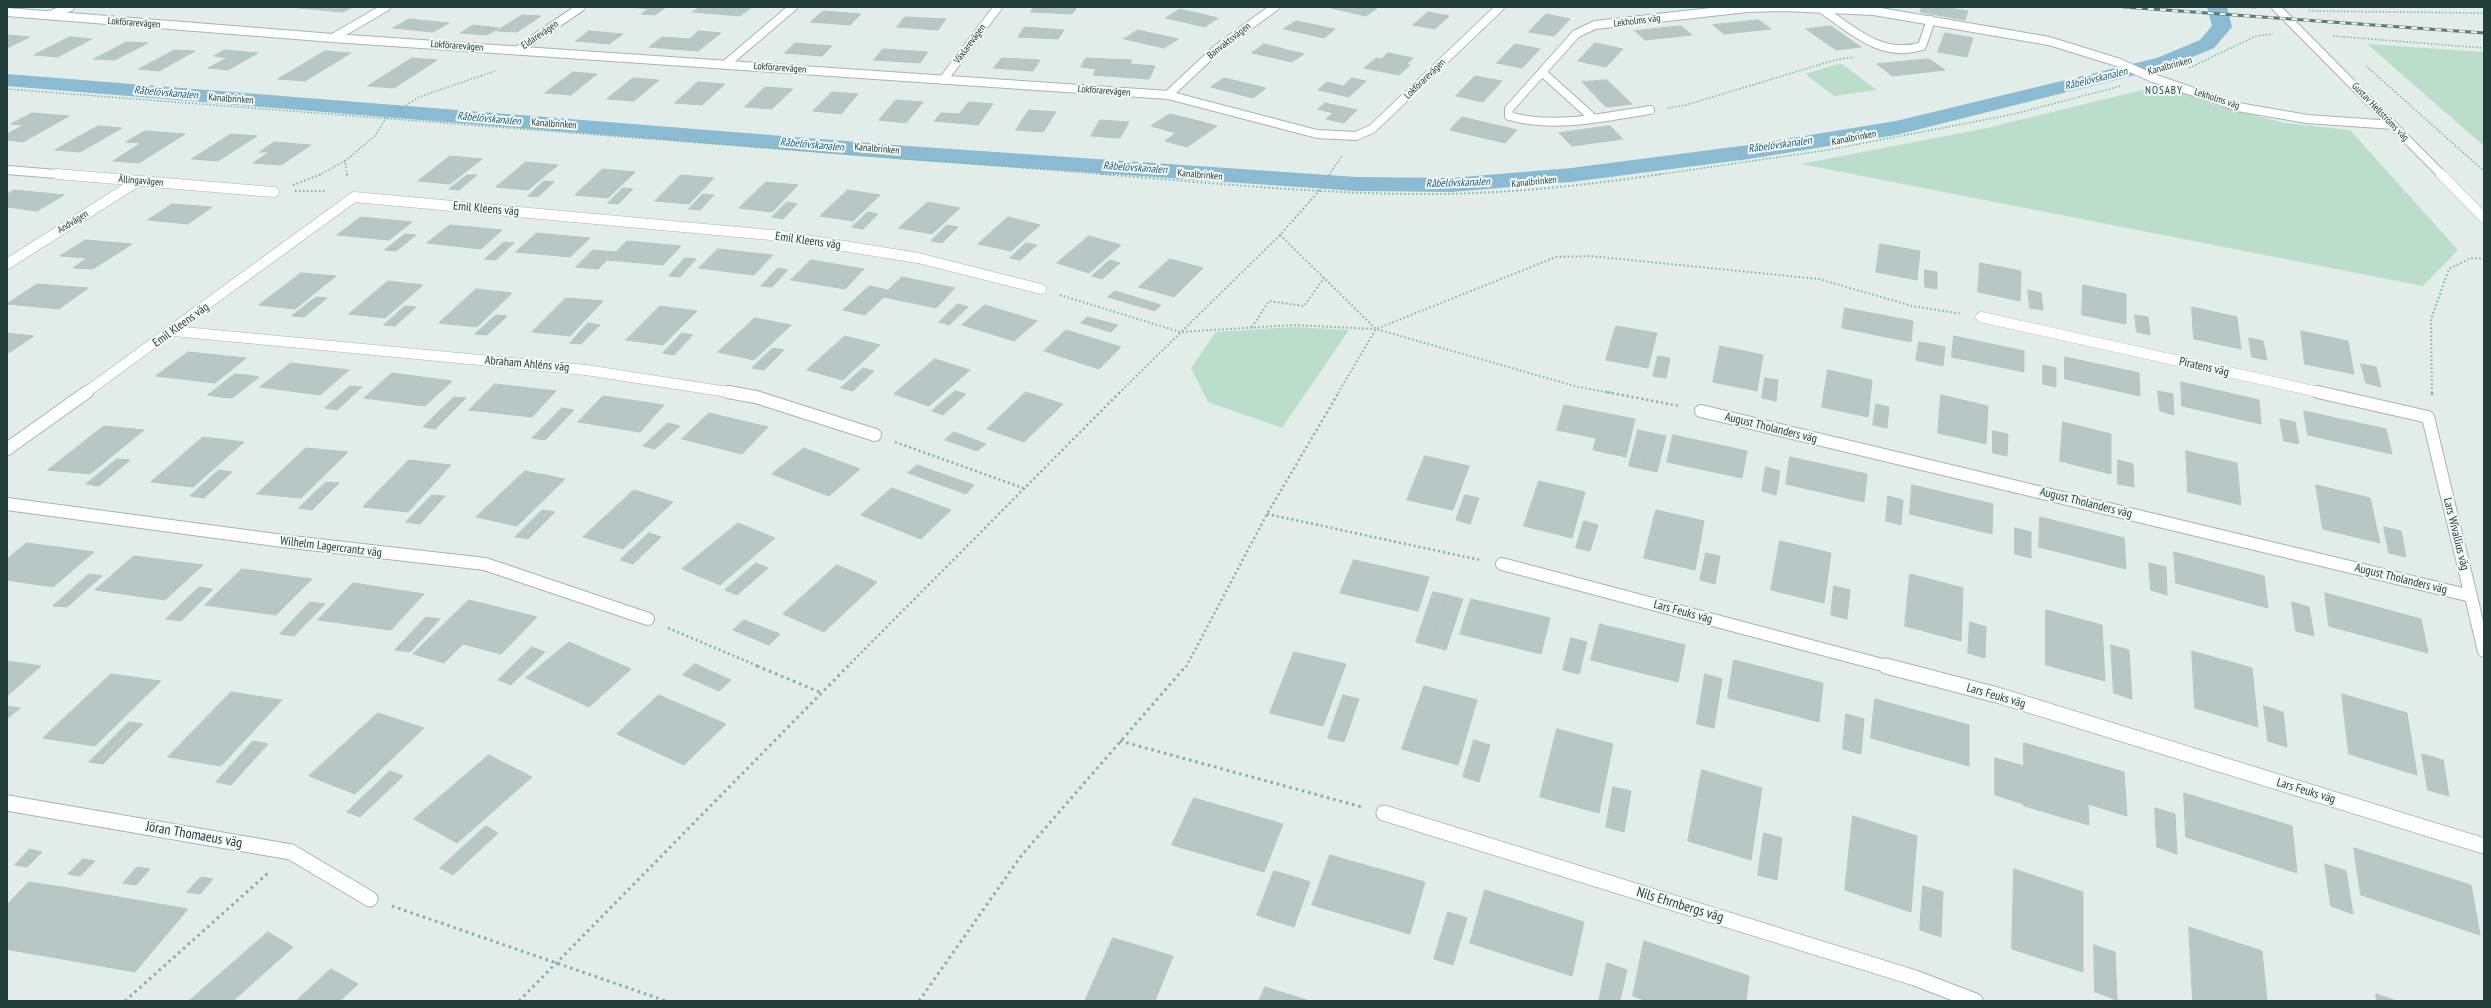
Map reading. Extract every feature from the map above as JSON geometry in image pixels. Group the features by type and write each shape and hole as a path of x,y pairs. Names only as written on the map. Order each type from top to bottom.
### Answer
{"street":[{"path":"47,17 70,7"},
{"path":"333,38 386,7"},
{"name":"Eldarevägen","path":"518,50 581,7"},
{"path":"726,64 793,7"},
{"name":"Växlarevägen","path":"943,80 998,7"},
{"name":"Banvaktsvägen","path":"1168,95 1218,48 1276,7"},
{"name":"Lokförarevägen","path":"7,12 47,17 333,38 1168,95 1317,134 1356,136 1372,129 1500,7"},
{"name":"Gustav Hellströms väg","path":"2276,7 2484,218"},
{"name":"Lekholms väg","path":"1650,110 1543,123 1520,121 1509,116 1509,109 1576,34 1595,26 1747,8 1874,11 2049,41 2117,62 2149,76 2238,107 2307,119 2392,125"},
{"path":"1822,9 1879,46 1894,50 1913,51 1922,46 1931,20"},
{"path":"1542,72 1593,118"},
{"name":"Ällingavägen","path":"7,170 274,192"},
{"name":"Andvägen","path":"7,264 138,181"},
{"name":"Emil Kleens väg","path":"7,449 173,331 354,197 782,236 918,258 1041,289"},
{"name":"Piratens väg","path":"1981,317 2428,417"},
{"name":"Abraham Ahléns väg","path":"173,331 586,370 756,397 875,435"},
{"name":"August Tholanders väg","path":"1701,411 2471,596"},
{"name":"Lars Wivallius väg","path":"2428,417 2484,651"},
{"name":"Wilhelm Lagercrantz väg","path":"7,504 276,540 485,564 648,619"},
{"name":"Lars Feuks väg","path":"1502,564 1997,695 2484,846"},
{"name":"Jöran Thomaeus väg","path":"7,803 291,852 370,898"},
{"name":"Nils Ehrnbergs väg","path":"1384,813 1915,978 1975,1001"}],"path":[{"path":"2306,11 2484,13"},
{"name":"Kanalbrinken","path":"7,89 1319,192 1438,194 1517,191 1656,175 1835,149 2014,114 2149,76 2198,66 2256,36 2274,34 2303,34"},
{"path":"2338,41 2333,36 2484,48"},
{"path":"274,192 322,174 345,161 375,136 386,118 419,97 440,88 481,77 494,71 518,50"},
{"path":"1650,110 1686,105 1835,60 1894,50"},
{"path":"2361,62 2484,171"},
{"path":"345,161 346,175 354,197"},
{"path":"519,1001 1023,488 1280,235 1319,192 1332,170"},
{"path":"274,192 322,190 354,197"},
{"path":"1280,235 1376,329"},
{"path":"919,1001 1021,856 1120,741 1183,672 1267,514 1376,329 1556,257 1590,256 1819,279 1912,306 1981,317"},
{"path":"2428,417 2435,377 2430,324 2442,287 2449,269 2471,258 2484,259"},
{"path":"1252,327 1269,301 1304,306 1324,278"},
{"path":"1041,289 1180,332 1293,325 1376,329 1578,387 1701,411"},
{"path":"875,435 1023,488"},
{"path":"1267,514 1502,564"},
{"path":"648,619 822,694"},
{"path":"1120,741 1384,813"},
{"path":"125,1001 291,852"},
{"path":"370,898 666,1001"}],"green space":[{"path":"2367,44 2484,52 2484,146"},
{"path":"1842,64 1877,90 1834,96 1805,74"},
{"path":"2163,85 2214,105 2285,123 2350,130 2458,250 2423,286 1801,164 1987,128"},
{"path":"1293,327 1349,330 1282,428 1208,402 1191,368 1216,332"}],"building":[{"path":"289,7 353,7 343,12"},
{"path":"629,7 666,7 655,15 641,14 648,9"},
{"path":"700,7 752,7 740,16 693,12"},
{"path":"1034,7 1077,7 1072,14 1031,12"},
{"path":"1922,7 1944,7 1968,11 1965,20 1920,12"},
{"path":"1331,8 1377,8 1366,16"},
{"path":"1180,9 1218,18 1205,27 1166,18"},
{"path":"823,11 861,14 850,25 811,22"},
{"path":"1428,12 1449,16 1435,29 1413,25"},
{"path":"1546,14 1570,19 1554,36 1529,32"},
{"path":"522,15 541,16 517,32 497,31"},
{"path":"905,17 946,19 938,30 897,27"},
{"path":"409,19 449,23 433,32 393,28"},
{"path":"1759,20 1771,29 1724,34 1713,25"},
{"path":"1296,21 1335,29 1324,38 1284,29"},
{"path":"473,25 499,28 487,35 461,33"},
{"path":"1681,26 1692,35 1645,40 1635,31"},
{"path":"1831,26 1861,47 1836,50 1806,29"},
{"path":"1025,27 1064,30 1058,39 1018,37"},
{"path":"1138,30 1178,39 1164,48 1124,39"},
{"path":"589,31 623,34 609,44 576,41"},
{"path":"699,31 721,33 698,51 649,47 662,37 689,39"},
{"path":"1945,33 1973,38 1967,57 1938,52"},
{"path":"9,35 30,37 7,48 7,36"},
{"path":"70,37 92,39 57,57 34,55"},
{"path":"127,42 148,43 115,60 94,59"},
{"path":"795,43 832,46 822,56 785,53"},
{"path":"1595,43 1623,49 1606,67 1578,61"},
{"path":"1264,44 1304,54 1292,62 1252,53"},
{"path":"1515,44 1540,49 1522,68 1497,63"},
{"path":"883,49 928,52 920,63 874,60"},
{"path":"175,50 195,51 159,71 139,69"},
{"path":"225,50 258,53 228,70 208,68 227,58 214,56"},
{"path":"325,51 351,53 305,81 278,79"},
{"path":"1388,53 1413,58 1407,64 1410,65 1399,75 1364,68 1376,58 1381,59"},
{"path":"412,58 437,60 394,88 368,86"},
{"path":"1002,58 1040,60 1033,71 994,68"},
{"path":"1086,58 1132,60 1130,64 1155,66 1149,79 1093,75 1096,69 1081,67"},
{"path":"1929,59 1945,70 1892,76 1877,64"},
{"path":"573,72 597,74 571,95 545,93"},
{"path":"1475,76 1502,81 1483,102 1456,96"},
{"path":"633,78 659,80 634,101 607,99"},
{"path":"1224,78 1266,88 1253,98 1211,87"},
{"path":"1352,78 1366,81 1349,97 1318,90 1327,82 1343,86"},
{"path":"1607,80 1632,104 1606,107 1582,82"},
{"path":"698,82 725,84 702,105 675,103"},
{"path":"765,87 793,89 772,109 745,107"},
{"path":"832,92 858,94 841,114 813,111"},
{"path":"896,100 923,102 906,123 879,120"},
{"path":"969,102 993,104 978,125 934,121 941,113 959,114"},
{"path":"1325,103 1357,110 1344,123 1326,119 1333,113 1318,109"},
{"path":"1029,110 1056,112 1043,132 1016,130"},
{"path":"32,113 69,116 23,142 7,140 7,134 24,125 11,124"},
{"path":"1170,114 1217,126 1187,147 1165,141 1176,133 1151,126"},
{"path":"1462,117 1517,130 1505,143 1450,130"},
{"path":"1100,120 1129,122 1120,138 1091,136"},
{"path":"98,126 122,128 80,152 55,150"},
{"path":"1610,126 1623,139 1572,146 1559,133"},
{"path":"145,131 185,134 139,163 113,161 141,143 126,142"},
{"path":"231,134 257,136 218,161 192,159"},
{"path":"274,142 311,145 281,165 253,163 269,152 260,152"},
{"path":"450,156 482,159 450,184 418,181"},
{"path":"526,162 558,165 528,190 496,187"},
{"path":"603,169 635,172 608,198 575,195"},
{"path":"467,175 477,175 459,190 449,189"},
{"path":"681,175 714,178 689,204 655,201"},
{"path":"544,181 554,182 538,197 528,196"},
{"path":"766,182 798,185 772,212 739,208"},
{"path":"623,188 633,189 618,204 608,203"},
{"path":"15,190 64,195 37,211 7,207 7,194"},
{"path":"848,190 880,195 853,221 820,216"},
{"path":"703,194 714,195 700,210 689,209"},
{"path":"787,202 797,204 783,219 772,217"},
{"path":"928,202 960,208 932,234 899,228"},
{"path":"172,204 212,207 188,224 148,220"},
{"path":"868,212 878,214 863,229 852,227"},
{"path":"361,217 412,222 389,240 337,235"},
{"path":"1008,217 1040,225 1011,251 978,244"},
{"path":"450,225 502,230 481,249 427,243"},
{"path":"947,225 958,227 942,243 931,241"},
{"path":"537,233 590,238 570,257 516,252"},
{"path":"405,234 416,235 396,251 385,250"},
{"path":"1089,236 1121,245 1089,273 1057,263"},
{"path":"86,240 132,244 93,269 73,268 87,258 60,256"},
{"path":"627,241 681,246 663,265 608,260"},
{"path":"504,242 514,243 496,260 485,259"},
{"path":"1026,243 1037,245 1020,260 1010,258"},
{"path":"1880,244 1920,251 1917,280 1876,272"},
{"path":"718,249 773,255 754,275 699,268"},
{"path":"593,250 604,251 587,268 576,267"},
{"path":"604,251 615,252 598,269 587,268"},
{"path":"685,258 696,259 680,277 669,276"},
{"path":"1170,259 1203,268 1174,297 1139,287"},
{"path":"811,260 864,269 845,289 791,280"},
{"path":"1110,260 1120,263 1102,279 1092,276"},
{"path":"1980,263 2021,271 2020,301 1978,292"},
{"path":"778,268 788,270 772,287 761,286"},
{"path":"1925,270 1937,272 1937,289 1925,287"},
{"path":"301,273 336,276 295,309 259,305"},
{"path":"902,277 955,288 936,308 884,297 865,315 843,310 869,286 888,290"},
{"path":"388,281 423,285 385,318 349,314"},
{"path":"37,284 88,288 59,309 7,304"},
{"path":"2083,285 2126,294 2126,324 2082,315"},
{"path":"476,289 512,293 477,327 439,323"},
{"path":"2028,290 2041,293 2043,310 2030,308"},
{"path":"1115,291 1161,305 1155,311 1108,297"},
{"path":"316,297 327,298 304,317 292,316"},
{"path":"566,298 603,301 570,336 532,332"},
{"path":"958,304 968,307 949,325 939,322"},
{"path":"985,305 1037,321 1014,341 962,325"},
{"path":"405,306 416,307 395,326 384,325"},
{"path":"660,306 697,311 663,345 626,340"},
{"path":"2192,307 2237,317 2241,349 2194,339"},
{"path":"1845,308 1913,321 1911,342 1842,328"},
{"path":"496,315 507,316 487,335 475,334"},
{"path":"2135,315 2148,317 2150,335 2137,332"},
{"path":"1087,317 1118,325 1111,332 1081,323"},
{"path":"755,318 791,325 754,360 718,352"},
{"path":"588,323 600,325 581,344 570,343"},
{"path":"1616,326 1657,333 1648,368 1606,360"},
{"path":"1066,330 1121,347 1099,369 1044,351"},
{"path":"2301,331 2348,341 2354,374 2305,364"},
{"path":"7,333 34,336 7,354"},
{"path":"682,333 693,335 674,355 663,353"},
{"path":"845,336 880,345 843,380 807,370"},
{"path":"1954,336 2024,351 2024,372 1952,357"},
{"path":"2249,338 2263,341 2267,360 2252,357"},
{"path":"1919,342 1931,344 1929,363 1916,360"},
{"path":"1931,344 1945,347 1943,366 1929,363"},
{"path":"1720,346 1763,355 1757,391 1713,382"},
{"path":"773,348 784,350 764,370 752,368"},
{"path":"188,352 246,358 215,383 156,376"},
{"path":"1658,356 1670,358 1666,378 1653,376"},
{"path":"2065,357 2139,373 2140,396 2065,379"},
{"path":"935,359 970,370 929,406 894,394"},
{"path":"291,363 349,370 320,395 260,387"},
{"path":"2361,364 2376,367 2381,387 2366,383"},
{"path":"2043,365 2056,368 2056,387 2043,384"},
{"path":"863,368 874,371 853,391 841,388"},
{"path":"1828,370 1872,380 1868,417 1822,407"},
{"path":"392,373 452,381 425,406 364,398"},
{"path":"235,374 247,375 221,397 208,395"},
{"path":"247,375 259,377 232,398 221,397"},
{"path":"1765,378 1778,380 1776,401 1762,398"},
{"path":"2181,382 2259,400 2261,424 2182,406"},
{"path":"495,384 556,391 532,417 469,410"},
{"path":"350,386 362,387 337,410 325,408"},
{"path":"955,391 966,394 943,415 932,411"},
{"path":"2158,391 2173,394 2174,415 2160,411"},
{"path":"1026,392 1063,404 1024,442 987,429"},
{"path":"1941,395 1988,406 1986,444 1938,433"},
{"path":"603,396 664,405 640,432 578,422"},
{"path":"454,397 466,398 435,429 423,427"},
{"path":"1876,404 1889,407 1887,428 1873,425"},
{"path":"1564,405 1635,419 1626,457 1593,450 1596,438 1557,430"},
{"path":"562,408 574,410 545,440 532,438"},
{"path":"2304,411 2386,429 2392,454 2308,435"},
{"path":"709,413 768,427 742,454 682,439"},
{"path":"2280,419 2295,422 2299,444 2284,441"},
{"path":"2063,422 2111,434 2111,474 2060,461"},
{"path":"668,423 680,426 655,449 643,446"},
{"path":"104,426 144,430 90,474 48,470"},
{"path":"1638,430 1652,433 1643,469 1629,466"},
{"path":"1993,431 2008,434 2007,456 1993,453"},
{"path":"954,432 986,444 977,451 945,440"},
{"path":"1652,433 1666,436 1657,472 1643,469"},
{"path":"1673,435 1747,451 1742,478 1667,462"},
{"path":"203,437 244,442 193,487 151,482"},
{"path":"306,448 348,452 301,498 257,494"},
{"path":"804,448 860,469 829,496 772,474"},
{"path":"2186,451 2237,463 2241,505 2188,492"},
{"path":"1425,456 1469,466 1453,510 1407,500"},
{"path":"1790,457 1867,474 1864,502 1786,484"},
{"path":"117,459 130,460 99,486 86,484"},
{"path":"409,460 451,465 408,512 363,507"},
{"path":"2118,460 2133,464 2134,487 2118,484"},
{"path":"917,465 974,485 966,494 908,473"},
{"path":"1766,467 1780,471 1776,495 1762,491"},
{"path":"219,470 232,472 204,498 190,496"},
{"path":"525,471 565,479 517,526 476,517"},
{"path":"1539,481 1585,492 1572,538 1524,526"},
{"path":"326,482 339,483 312,510 299,508"},
{"path":"1912,485 1993,504 1992,534 1910,514"},
{"path":"2316,485 2370,498 2380,543 2323,529"},
{"path":"892,488 951,510 921,539 861,515"},
{"path":"634,490 673,502 623,549 583,537"},
{"path":"432,495 445,496 420,524 406,522"},
{"path":"1465,495 1479,498 1470,524 1456,520"},
{"path":"1888,496 1903,500 1901,525 1886,521"},
{"path":"542,510 555,512 528,539 515,537"},
{"path":"1656,510 1704,521 1695,570 1644,558"},
{"path":"2040,517 2124,538 2126,569 2039,547"},
{"path":"1584,521 1598,525 1590,551 1576,548"},
{"path":"738,523 775,538 720,585 682,569"},
{"path":"2384,527 2401,531 2406,557 2389,553"},
{"path":"2015,528 2031,532 2031,558 2015,554"},
{"path":"649,533 661,537 633,564 620,560"},
{"path":"1780,541 1831,553 1824,603 1771,590"},
{"path":"27,543 94,552 53,587 7,580 7,559"},
{"path":"2174,552 2264,576 2268,608 2176,583"},
{"path":"1706,553 1720,556 1715,584 1700,580"},
{"path":"134,556 203,565 165,600 95,590"},
{"path":"1354,560 1429,577 1418,611 1340,593"},
{"path":"756,563 768,568 737,595 725,590"},
{"path":"2149,563 2166,567 2167,595 2151,590"},
{"path":"837,565 877,582 824,632 783,614"},
{"path":"242,569 312,579 276,615 205,605"},
{"path":"89,574 102,576 67,607 53,606"},
{"path":"1910,574 1963,588 1961,641 1905,626"},
{"path":"353,583 424,594 391,630 318,620"},
{"path":"1834,586 1850,590 1847,619 1831,615"},
{"path":"199,587 213,589 181,621 166,619"},
{"path":"1433,592 1448,595 1431,646 1416,642"},
{"path":"2325,593 2421,619 2428,653 2329,626"},
{"path":"1448,595 1463,599 1446,650 1431,646"},
{"path":"1471,599 1550,618 1541,654 1460,634"},
{"path":"469,600 537,617 501,654 463,644 444,663 413,654"},
{"path":"310,602 325,604 294,636 280,634"},
{"path":"2292,602 2309,607 2314,636 2296,631"},
{"path":"2046,610 2102,625 2105,681 2046,665"},
{"path":"426,617 440,619 410,652 395,650"},
{"path":"744,620 780,634 769,645 733,630"},
{"path":"1970,622 1986,627 1985,658 1968,653"},
{"path":"1600,624 1685,645 1678,682 1591,660"},
{"path":"1571,638 1587,642 1579,674 1563,670"},
{"path":"569,642 631,669 589,707 526,678"},
{"path":"2111,645 2129,650 2132,699 2114,693"},
{"path":"532,647 545,652 511,685 498,680"},
{"path":"2192,651 2252,668 2258,727 2195,708"},
{"path":"1294,652 1346,664 1323,726 1270,713"},
{"path":"1734,660 1823,683 1819,722 1728,698"},
{"path":"7,661 41,666 7,696"},
{"path":"695,664 731,680 719,691 683,675"},
{"path":"111,674 161,681 95,746 43,738"},
{"path":"1705,674 1722,679 1714,728 1697,724"},
{"path":"1424,686 1477,700 1458,765 1402,749"},
{"path":"231,692 282,700 221,766 168,757"},
{"path":"2342,694 2407,713 2417,775 2349,754"},
{"path":"659,695 726,724 684,765 617,734"},
{"path":"1343,695 1359,699 1344,742 1328,738"},
{"path":"1875,699 1969,725 1969,766 1871,738"},
{"path":"7,706 20,708 7,719"},
{"path":"2264,706 2283,712 2287,747 2268,741"},
{"path":"378,713 424,728 355,794 309,776"},
{"path":"1846,714 1864,719 1861,754 1843,749"},
{"path":"129,722 143,724 103,764 89,762"},
{"path":"1557,729 1613,744 1599,813 1540,797"},
{"path":"1474,740 1490,745 1479,782 1463,777"},
{"path":"253,741 268,744 231,785 216,782"},
{"path":"2024,743 2124,772 2127,816 2088,804 2089,825 2024,806"},
{"path":"2422,754 2443,760 2449,796 2428,790"},
{"path":"489,755 532,777 457,843 414,819"},
{"path":"1995,758 2024,766 2024,804 1995,795"},
{"path":"1702,770 1762,788 1751,860 1688,841"},
{"path":"390,771 403,776 360,817 347,812"},
{"path":"1613,787 1631,791 1624,832 1606,827"},
{"path":"2184,793 2292,826 2297,873 2186,837"},
{"path":"1194,798 1283,824 1264,872 1172,845"},
{"path":"2155,808 2175,814 2177,854 2157,847"},
{"path":"1853,816 1917,836 1911,912 1845,890"},
{"path":"486,826 498,833 453,875 440,868"},
{"path":"1764,833 1782,838 1777,880 1758,875"},
{"path":"2354,848 2471,885 2480,935 2361,895"},
{"path":"30,849 42,852 27,867 15,865"},
{"path":"1330,855 1425,882 1410,934 1312,905"},
{"path":"83,859 95,861 80,876 68,874"},
{"path":"2325,864 2346,871 2353,914 2331,906"},
{"path":"137,867 150,869 136,885 123,883"},
{"path":"2014,869 2083,892 2083,972 2012,949"},
{"path":"1274,871 1292,876 1275,921 1257,915"},
{"path":"1292,876 1310,882 1294,927 1275,921"},
{"path":"201,877 213,879 200,894 187,892"},
{"path":"29,882 68,888 10,950 7,949 7,905"},
{"path":"1923,886 1943,892 1941,937 1920,930"},
{"path":"68,888 124,898 68,960 10,950"},
{"path":"1485,890 1584,922 1572,976 1470,943"},
{"path":"124,898 188,909 135,972 68,960"},
{"path":"1448,912 1467,918 1453,965 1434,959"},
{"path":"2189,927 2262,951 2267,1001 2193,1001"},
{"path":"268,932 293,947 233,1001 189,1001"},
{"path":"1113,938 1173,956 1155,1001 1085,1001"},
{"path":"1644,941 1749,976 1746,1001 1646,1001 1633,996"},
{"path":"2094,945 2115,952 2117,1000 2095,992"},
{"path":"1607,963 1627,970 1620,1001 1599,1001"},
{"path":"331,969 358,984 340,1001 296,1001"},
{"path":"1265,987 1310,1001 1259,1001"},
{"path":"2376,994 2397,1001 2377,1001"}],"waterway":[{"name":"Råbelövskanalen","path":"7,80 908,153 1357,184 1451,185 1571,175 1749,152 1896,128 2164,62 2207,44 2222,27 2217,7"}],"railway":[{"path":"2124,7 2484,33"}],"district":[{"name":"NOSABY","path":"2164,91"}]}
